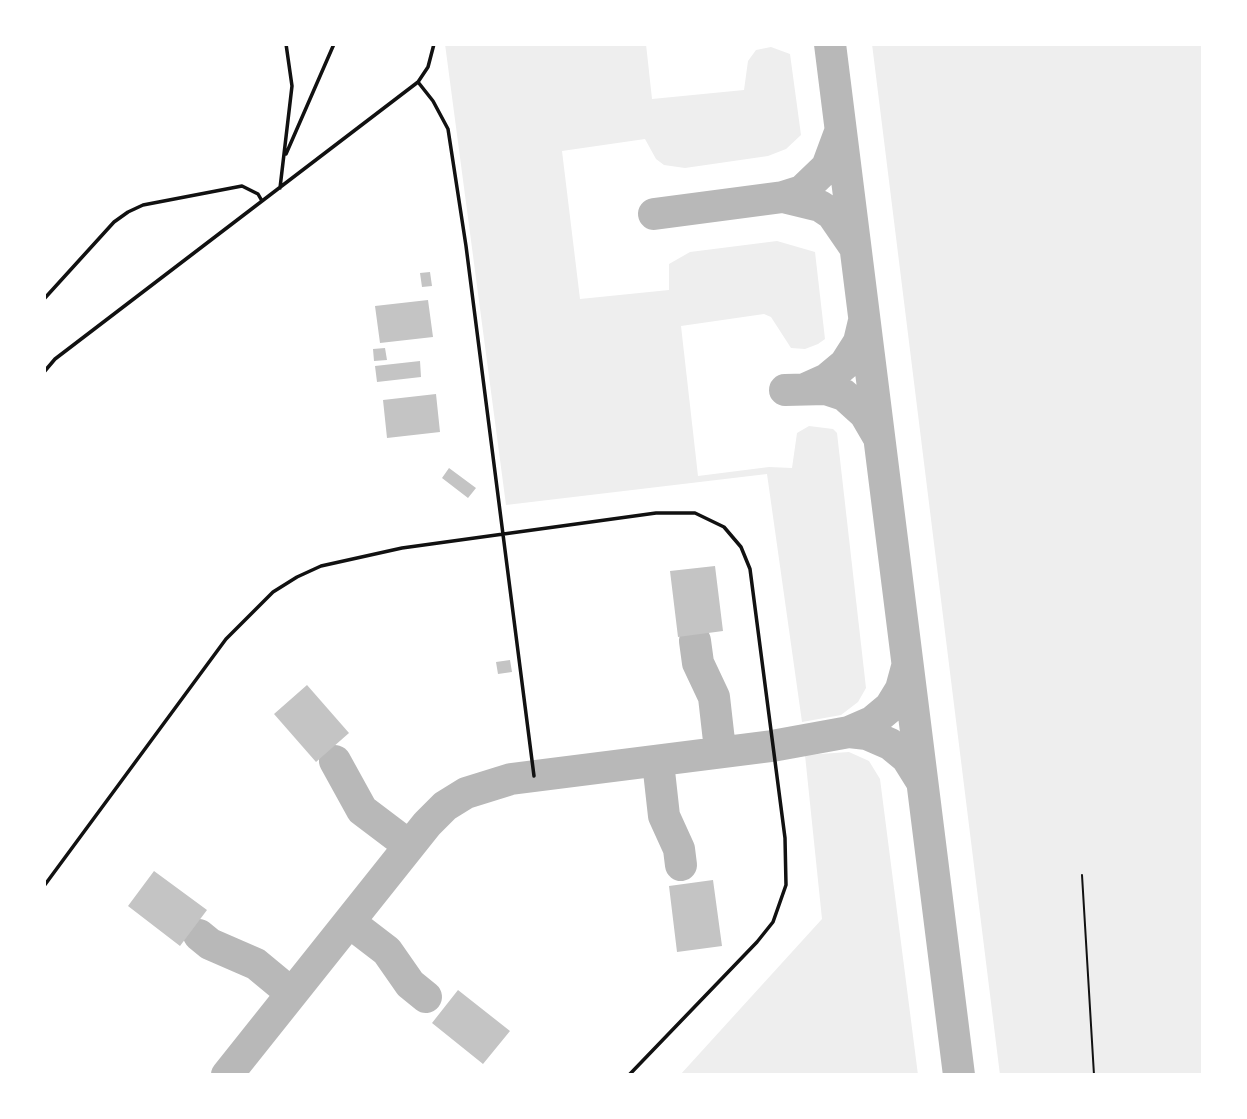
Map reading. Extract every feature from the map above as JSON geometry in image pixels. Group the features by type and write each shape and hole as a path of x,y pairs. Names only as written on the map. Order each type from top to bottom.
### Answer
{"lane":[{"path":"280,188 292,86 286,44"},
{"path":"283,159 334,44"},
{"path":"44,372 55,359 418,82 428,67 434,44"},
{"path":"418,82 433,101 448,129 534,776"},
{"path":"44,299 114,222 128,212 144,205 242,186 258,194 262,201"},
{"path":"44,886 226,639 273,592 321,566 362,555 656,513 695,513 724,527 741,547 750,569 785,838 784,895 773,922 757,942 629,1075"}],"path":[{"path":"1082,875 1094,1075"}],"shaded area":[{"path":"445,44 646,44 652,99 744,90 748,61 756,50 771,47 790,54 801,135 786,149 768,156 685,168 664,165 656,159 645,139 562,151 580,299 669,290 669,264 690,252 777,241 815,252 825,339 818,344 805,349 791,348 771,317 764,314 681,326 698,476 769,467 792,468 797,433 809,426 833,429 837,433 866,688 858,702 841,715 802,722 767,474 506,505"},
{"path":"872,44 1203,44 1203,1075 1000,1075"},
{"path":"849,752 869,761 880,779 918,1075 680,1075 822,919 805,755"}],"building":[{"path":"430,272 432,286 422,287 420,273"},
{"path":"428,300 433,337 380,343 375,306"},
{"path":"385,348 387,360 374,361 373,349"},
{"path":"420,361 421,377 377,382 375,366"},
{"path":"436,394 440,432 387,438 383,400"},
{"path":"449,468 476,488 468,498 442,478"},
{"path":"715,566 723,631 678,637 670,571"},
{"path":"510,660 512,672 498,674 496,662"},
{"path":"307,685 349,733 316,762 274,714"},
{"path":"154,871 207,910 180,946 128,906"},
{"path":"713,880 722,946 677,952 669,886"},
{"path":"458,990 510,1031 483,1064 432,1023"}],"taxiway":[{"path":"830,44 959,1075"},
{"path":"654,214 783,197 802,191 827,167 840,132"},
{"path":"783,197 820,206 832,214 854,246"},
{"path":"807,388 827,379 845,364 859,342 864,321"},
{"path":"785,390 826,389 844,395 865,414 879,438"},
{"path":"695,641 698,663 714,697 719,741"},
{"path":"227,1075 427,824 445,806 466,793 511,779 772,746 849,732 872,722 890,707 901,689 907,667"},
{"path":"849,732 867,734 890,744 907,758 922,782"},
{"path":"653,765 651,762 665,760 659,771 664,816 679,849 681,865"},
{"path":"335,761 362,810 399,838"},
{"path":"357,928 387,951 410,984 426,997"},
{"path":"199,935 210,944 256,964 285,988"}]}
